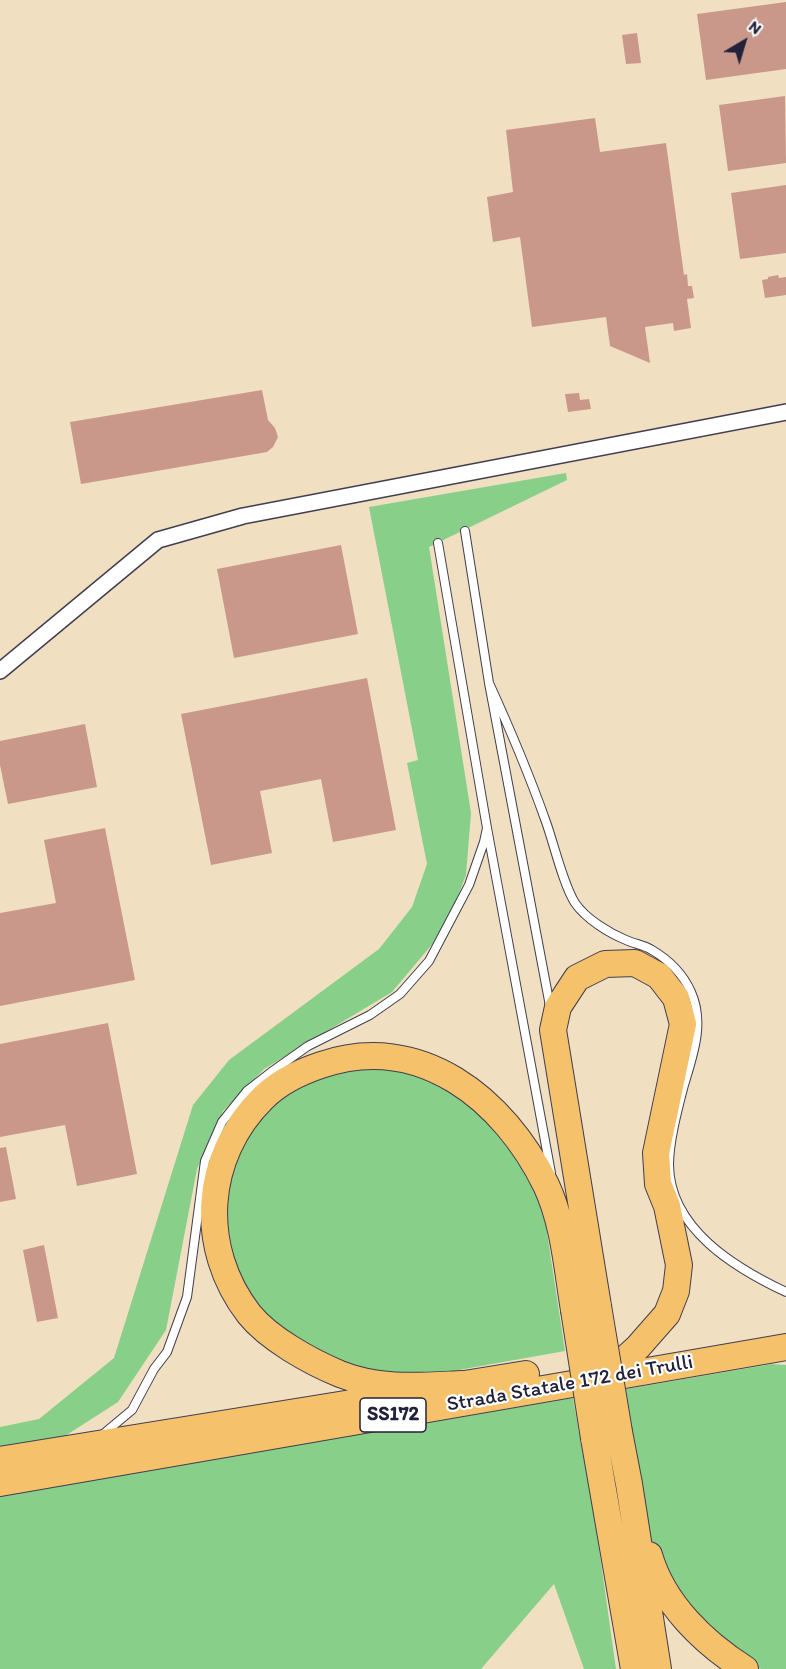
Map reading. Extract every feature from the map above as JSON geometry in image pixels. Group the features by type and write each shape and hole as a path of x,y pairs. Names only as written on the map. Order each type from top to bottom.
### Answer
{"highway":[{"path":"626,1358 667,1314 676,1291 679,1265 667,1206 658,1184 656,1153 683,1024 676,998 659,976 635,963 605,964 576,978 558,1007 553,1030 586,1308 607,1435 634,1669"},
{"path":"462,1384 398,1387 375,1384 341,1374 304,1356 274,1337 250,1316 233,1290 221,1260 214,1233 214,1197 220,1170 238,1130 264,1097 302,1072 354,1056 380,1056 405,1059 433,1068 459,1081 498,1114 546,1185 559,1217 586,1308"},
{"name":"Strada Statale 172 dei Trulli","path":"0,1460 626,1358 786,1329"},
{"name":"Strada Statale 172 dei Trulli","path":"0,1483 786,1347"},
{"path":"732,1356 786,1356"},
{"path":"607,1435 629,1484 651,1561 664,1587 680,1613 700,1635 724,1656 745,1669"},
{"path":"629,1484 658,1669"}],"street":[{"path":"0,671 158,540 243,516 786,412"}],"lane":[{"path":"465,531 489,683 554,1025"},
{"path":"438,543 487,828 559,1217"},
{"path":"489,683 520,751 563,873 576,903 609,931 651,949 682,974 693,995 697,1020 696,1049 684,1086 671,1147 669,1166 674,1196 686,1216 721,1256 786,1292"},
{"path":"89,1446 132,1410 154,1369 167,1352 187,1297 205,1161 222,1122 247,1091 274,1070 308,1046 370,1015 400,994 429,962 469,885 487,828"}],"green space":[{"path":"566,473 567,480 429,547 471,813 466,875 445,929 392,992 264,1069 223,1111 197,1169 166,1330 118,1402 65,1436 0,1447 0,1427 39,1419 114,1358 193,1105 229,1060 379,949 412,907 427,864 407,763 418,760 369,507"},
{"path":"394,1063 480,1106 531,1178 546,1226 565,1351 425,1376 371,1375 281,1334 259,1316 229,1262 225,1175 258,1115 314,1074"},
{"path":"772,1364 786,1365 786,1669 761,1669 723,1647 683,1609 650,1538 620,1390"},
{"path":"573,1398 597,1534 616,1669 584,1669 554,1584 481,1669 0,1669 0,1495"}],"building":[{"path":"786,2 786,69 706,80 697,14"},
{"path":"637,33 641,63 626,64 622,35"},
{"path":"785,96 786,163 728,171 719,105"},
{"path":"595,118 600,152 666,143 684,275 687,274 688,286 692,286 694,298 687,299 691,328 674,331 673,323 645,327 650,363 610,346 606,317 532,327 520,237 493,242 487,197 513,192 506,130"},
{"path":"786,185 786,253 740,259 731,193"},
{"path":"778,275 779,278 786,277 786,295 765,298 762,280"},
{"path":"262,390 268,420 275,428 278,437 273,447 267,452 81,484 70,422"},
{"path":"579,393 580,400 589,399 591,409 568,412 565,394"},
{"path":"341,545 358,634 234,658 217,569"},
{"path":"367,678 396,830 333,842 321,779 260,791 272,853 211,865 181,714"},
{"path":"85,724 97,787 8,804 0,765 0,741"},
{"path":"105,828 135,980 0,1006 0,913 56,903 44,840"},
{"path":"108,1023 137,1174 77,1186 65,1125 0,1137 0,1044"},
{"path":"6,1147 16,1199 0,1202 0,1148"},
{"path":"44,1245 58,1318 37,1322 23,1250"}]}
